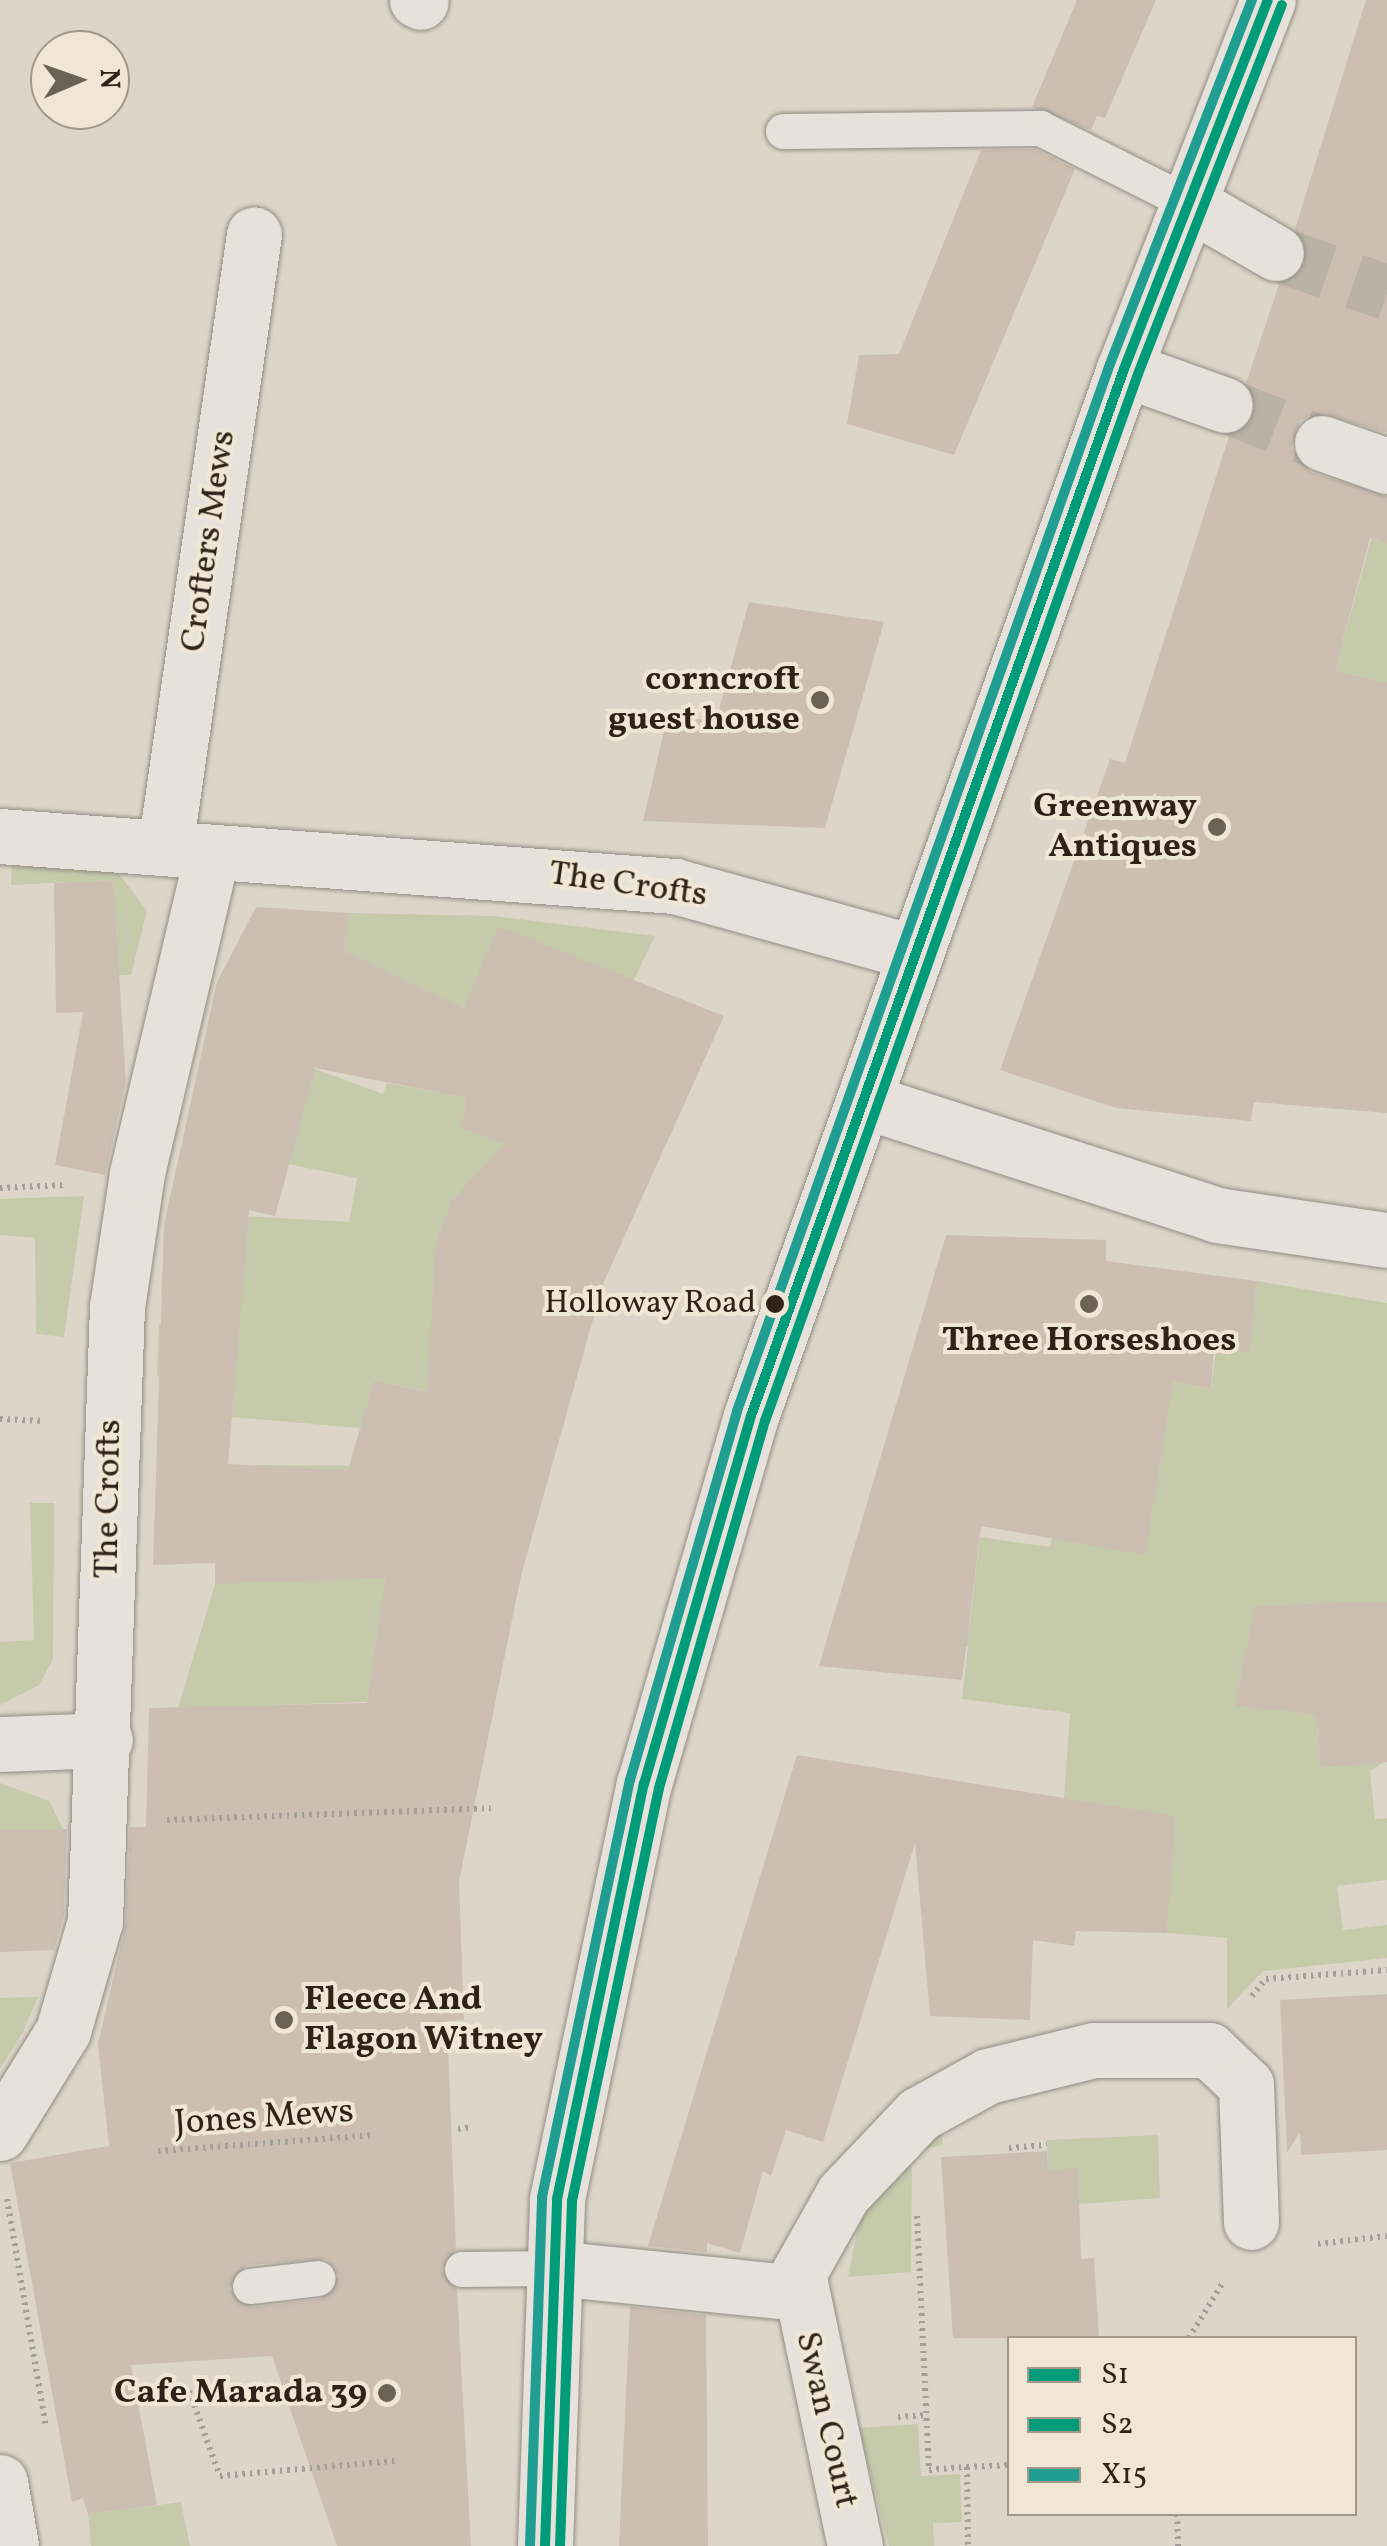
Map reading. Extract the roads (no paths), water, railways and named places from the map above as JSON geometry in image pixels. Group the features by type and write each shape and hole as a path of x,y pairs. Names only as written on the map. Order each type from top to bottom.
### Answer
{"street":[{"path":"545,2546 553,2268 564,2157 644,1784 752,1416 1124,369 1268,0"},
{"path":"1190,204 1276,253"},
{"name":"Crofters Mews","path":"188,850 254,234"},
{"path":"1124,369 1225,406"},
{"path":"1322,443 1387,466"},
{"name":"The Crofts","path":"0,836 675,886 916,953"},
{"name":"The Crofts","path":"2,2156 63,2031 95,1921 106,1740 116,1308 188,850"},
{"path":"865,1101 1217,1214 1387,1240"},
{"path":"0,1744 106,1740"},
{"name":"Swan Court","path":"855,2546 798,2294 803,2258 843,2194 886,2142 955,2091 1094,2050 1209,2050 1246,2085 1250,2222"},
{"name":"Swan Court","path":"553,2268 798,2294"},
{"path":"0,2482 12,2546"}],"lane":[{"path":"783,131 1040,128 1190,204"},
{"path":"462,2268 553,2268"},
{"path":"250,2286 318,2278"}],"tunnel":[{"path":"1276,253 1387,292"},
{"path":"1225,405 1322,443"}],"place":[{"name":"corncroft guest house","path":"820,700"},
{"name":"Greenway Antiques","path":"1217,827"},
{"name":"Holloway Road","path":"775,1304"},
{"name":"Three Horseshoes","path":"1089,1304"},
{"name":"Fleece And Flagon Witney","path":"284,2020"},
{"name":"Cafe Marada 39","path":"387,2393"}]}
